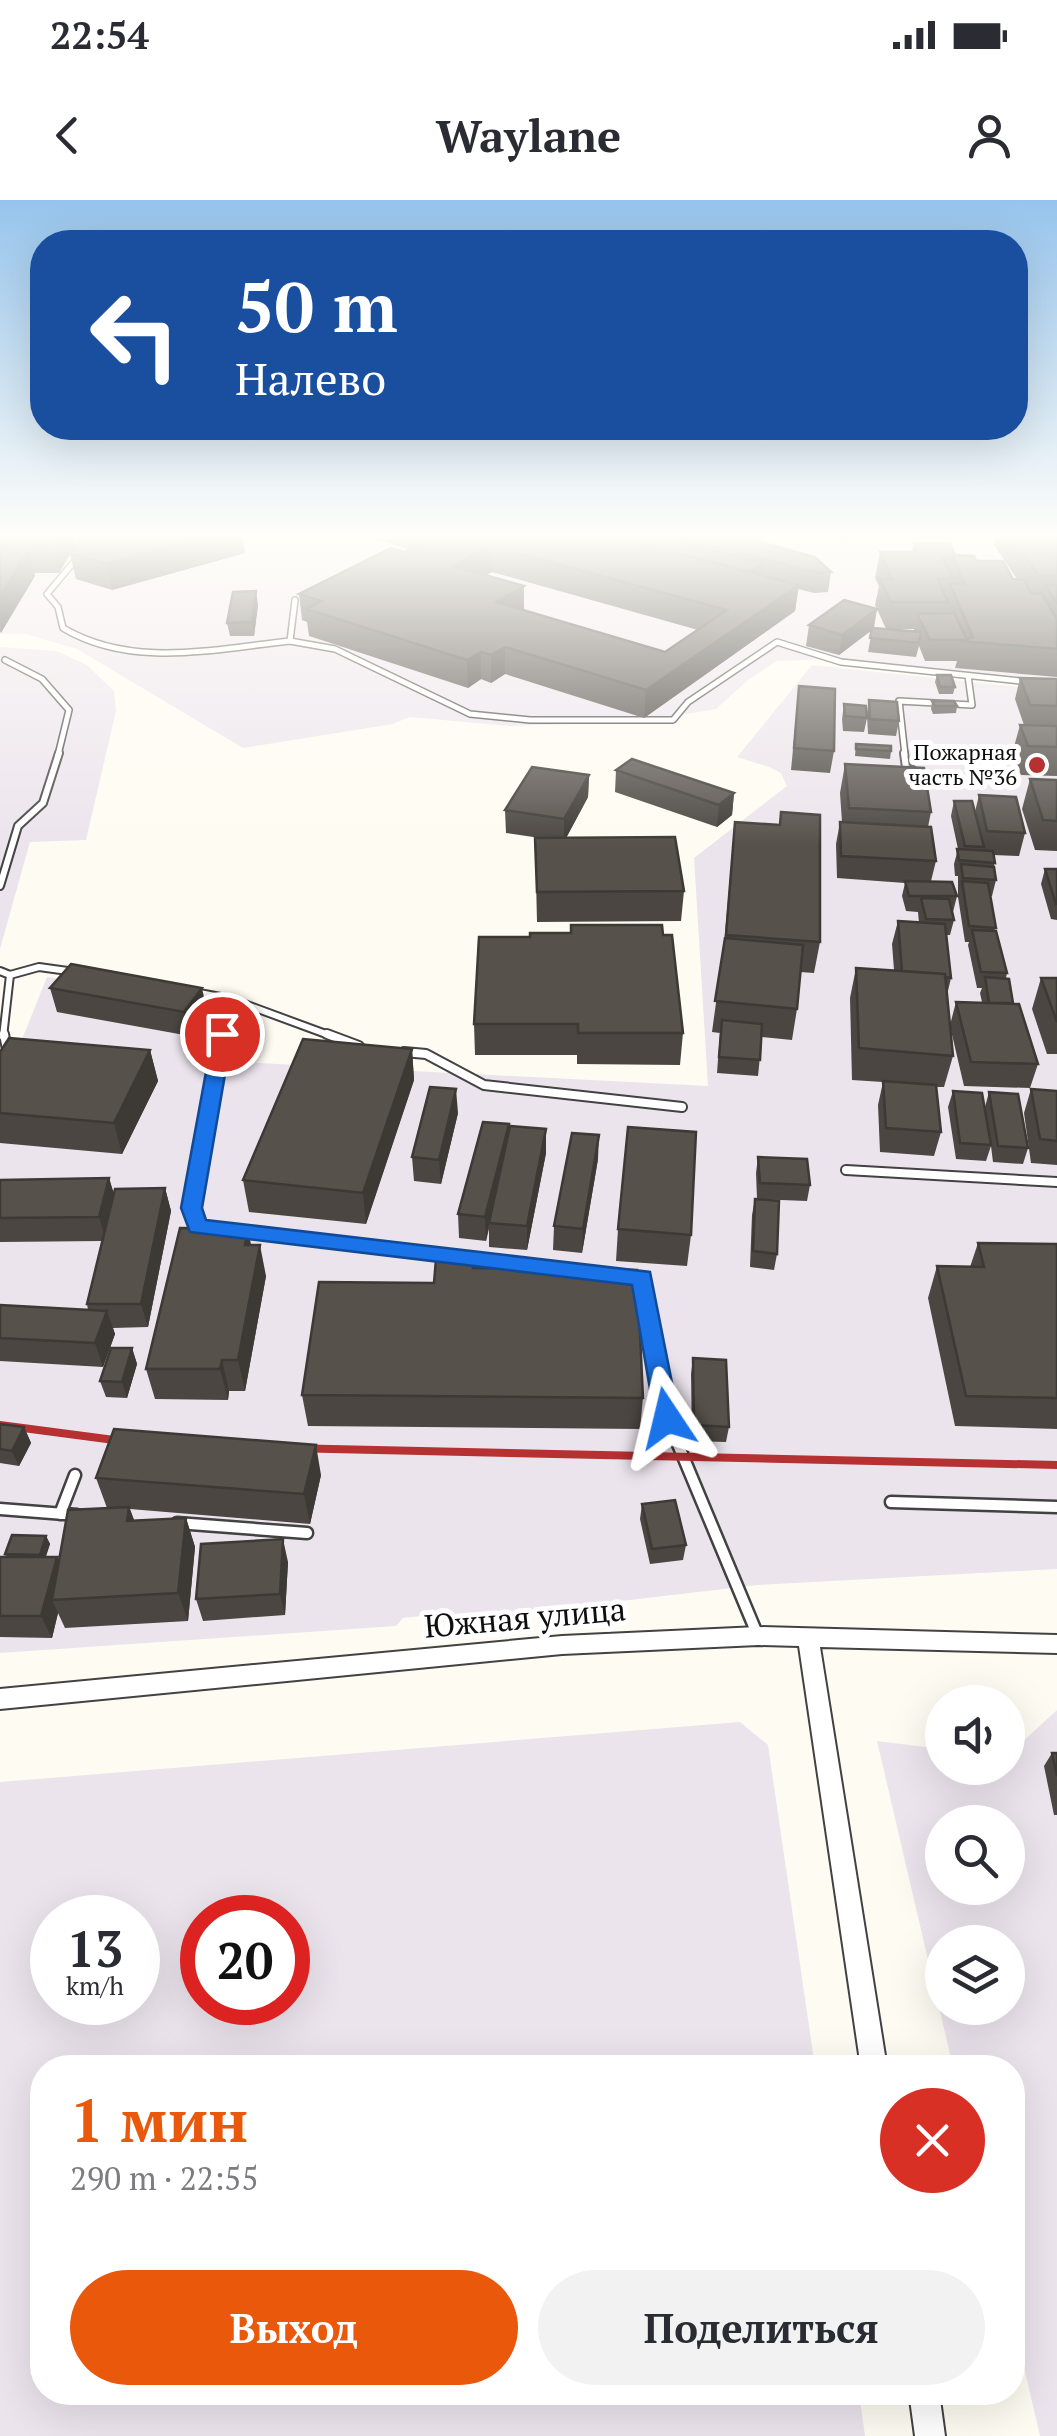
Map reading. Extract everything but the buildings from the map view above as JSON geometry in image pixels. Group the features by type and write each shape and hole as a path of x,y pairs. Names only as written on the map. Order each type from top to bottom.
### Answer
{"street":[{"name":"Южная улица","path":"0,1698 562,1645 758,1636 1057,1644"},
{"path":"808,1637 872,2055"},
{"path":"926,2405 930,2436"}],"lane":[{"path":"74,637 119,651 148,653 290,641 335,649 470,714 530,720 672,720 688,702 777,642 842,662 1039,683"},
{"path":"0,886 18,826 43,803 50,788 69,710 64,700 24,665 5,660"},
{"path":"918,772 906,768 899,701 972,705 968,676"},
{"path":"0,971 10,975 39,966 86,975"},
{"path":"0,1075 9,1060 2,1041 10,975"},
{"path":"180,989 232,998 356,1046 374,1048"},
{"path":"222,1034 192,1208 198,1227 584,1271"},
{"path":"391,1050 426,1054 484,1085 682,1108"},
{"path":"846,1170 1057,1182"},
{"path":"623,1276 642,1278 667,1418 758,1636"},
{"path":"60,1514 75,1475"},
{"path":"891,1502 1057,1507"},
{"path":"0,1509 98,1517"},
{"path":"155,1522 307,1534"}],"shaded area":[{"path":"37,637 1057,637 1057,682 834,659 777,661 748,680 716,709 646,721 511,726 409,717 393,724 243,748 77,649"},
{"path":"0,647 57,651 87,665 114,691 116,711 86,840 30,842 0,949"},
{"path":"812,665 1057,691 1057,1569 758,1585 441,1622 431,1615 403,1618 396,1626 0,1653 0,1094 47,977 214,1007 217,1015 253,1024 238,1062 708,1086 694,858 787,786 781,773 737,757"},
{"path":"1057,1710 1057,2436 1040,2436 1025,2372 1025,2055 950,2055 943,2025 1025,2025 1025,1925 925,1925 925,1947 877,1741 925,1747 925,1785 1025,1785 1025,1739"},
{"path":"740,1722 768,1745 813,2055 30,2055 30,2405 861,2405 865,2436 0,2436 0,1782"}],"railway":[{"path":"0,1425 137,1443"},
{"path":"287,1448 1057,1465"}],"place":[{"name":"Пожарная часть №36","path":"1037,765"}],"route":[{"path":"222,1034 192,1208 198,1227 642,1278 667,1418"}]}
